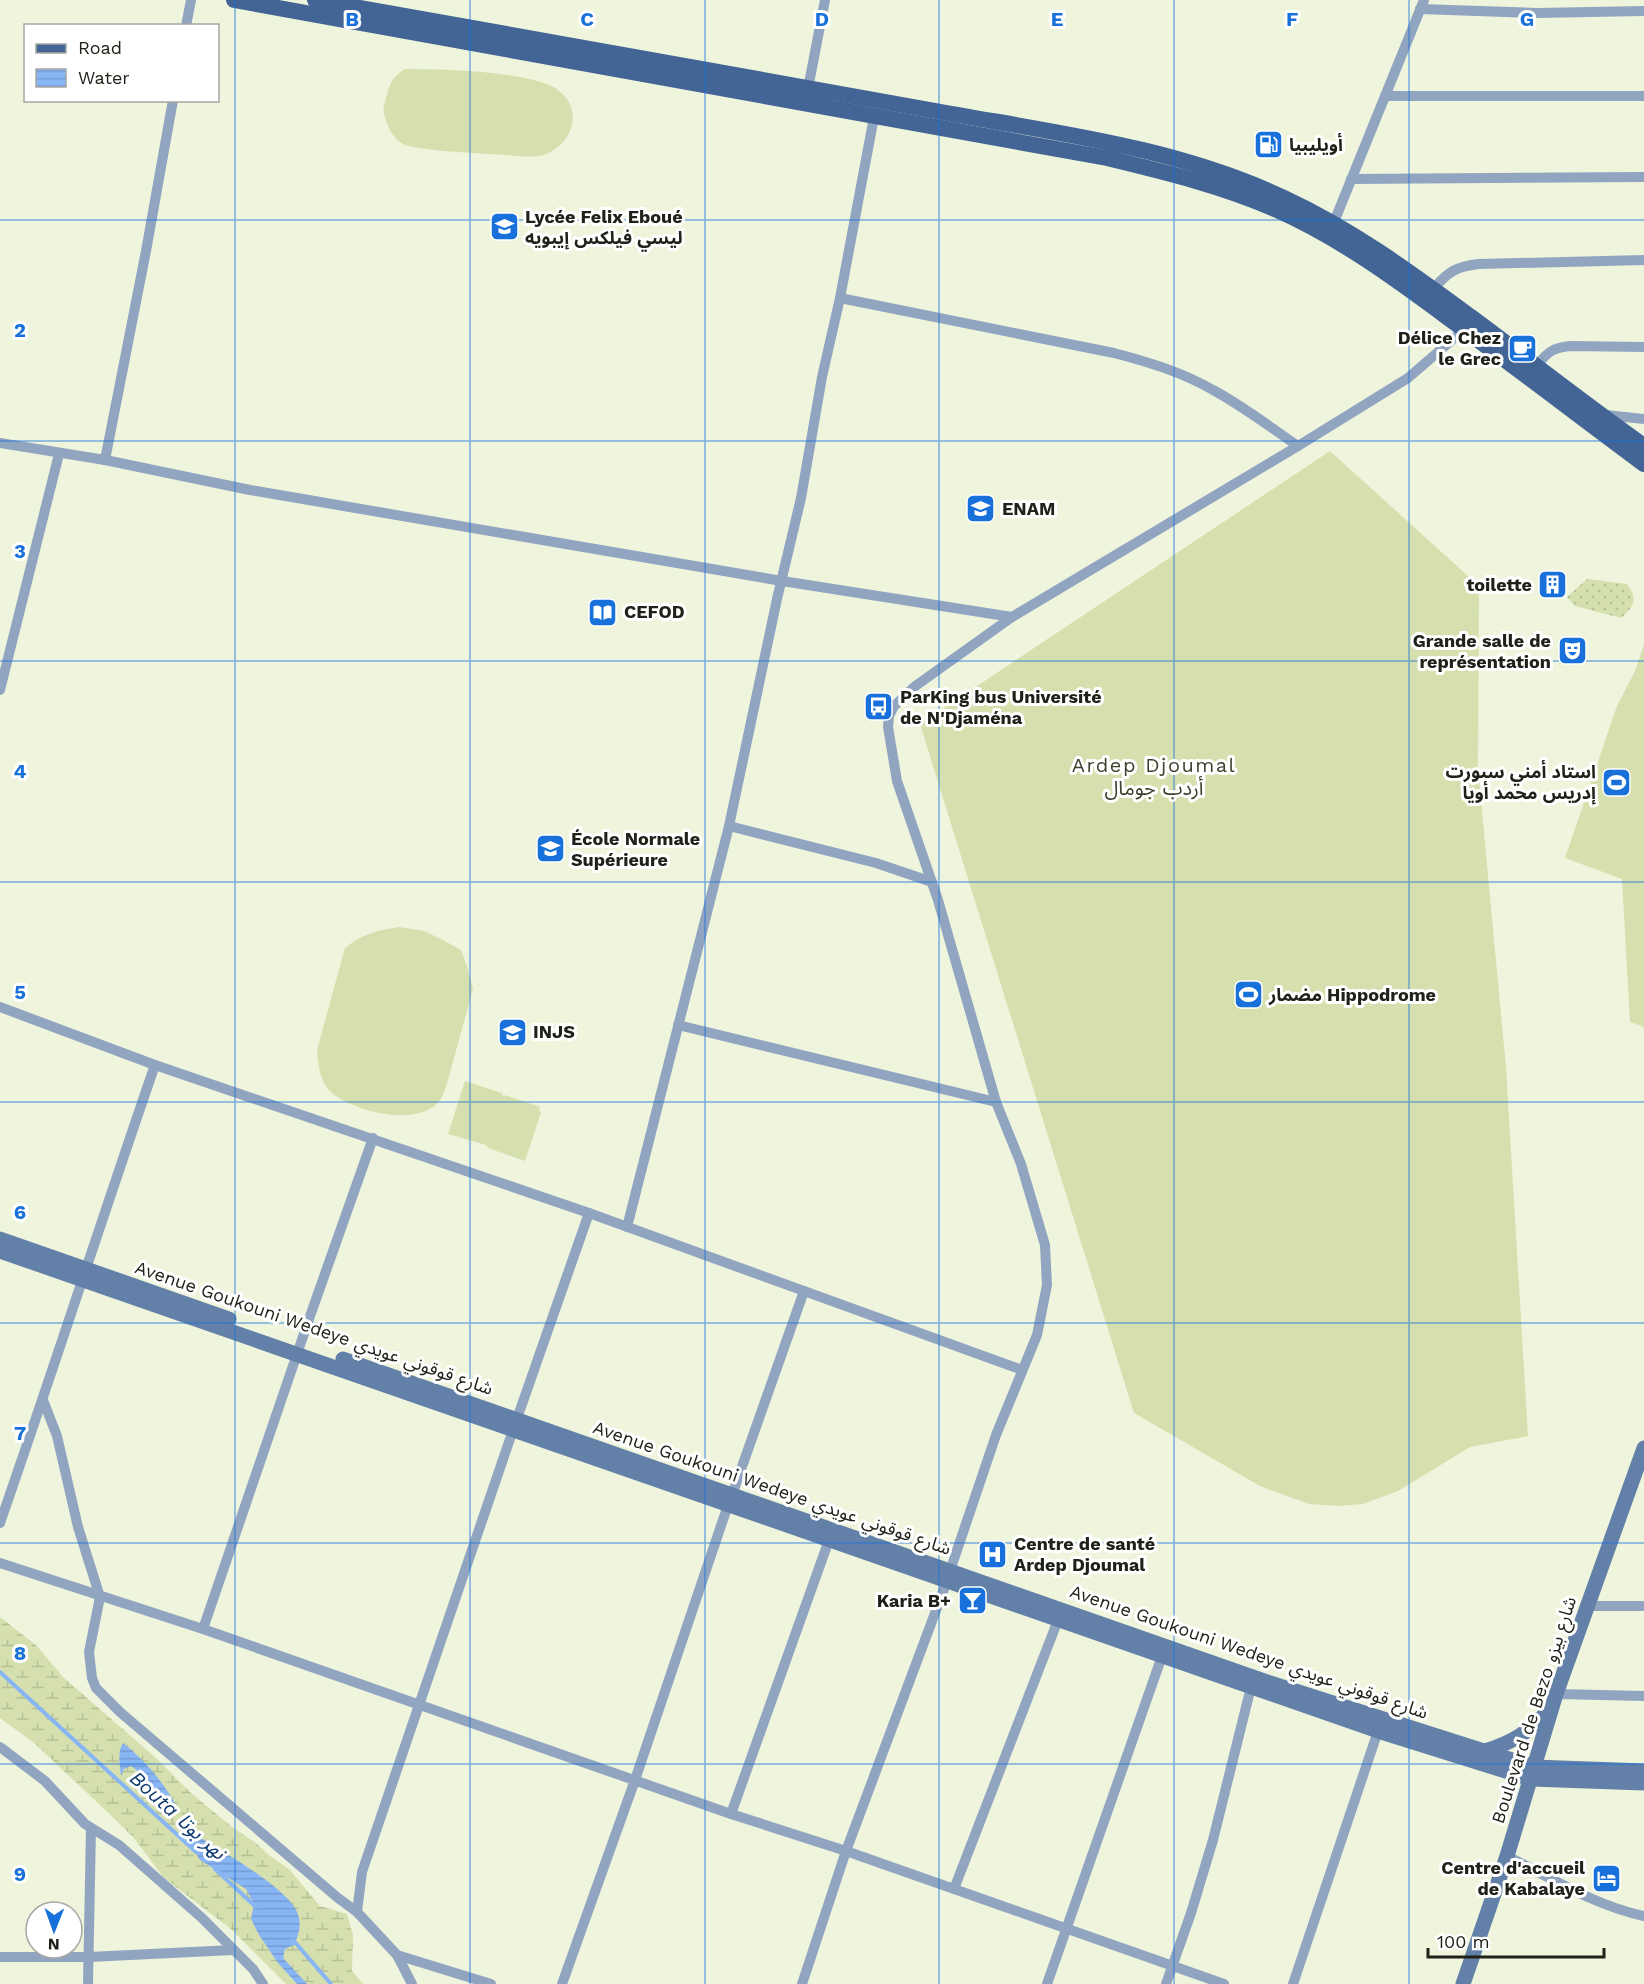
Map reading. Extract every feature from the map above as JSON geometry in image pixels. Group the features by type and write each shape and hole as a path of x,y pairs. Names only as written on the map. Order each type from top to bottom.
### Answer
{"main road":[{"path":"234,0 599,58"},
{"path":"315,0 599,58 807,96 1110,144 1189,171 1251,199 1331,229 1434,288 1469,324 1644,464"},
{"path":"807,96 874,117 1189,171"},
{"path":"1331,229 1402,284 1537,365 1600,415 1644,446"}],"street":[{"path":"186,24 190,0"},
{"path":"807,96 825,0"},
{"path":"1331,229 1422,4 1537,13 1621,6 1644,12"},
{"path":"1385,96 1644,96"},
{"path":"105,460 173,102"},
{"path":"627,1227 729,826 768,638 801,498 822,377 840,298 874,117"},
{"path":"1351,179 1644,177"},
{"path":"1434,288 1447,273 1461,266 1644,260"},
{"path":"840,298 1114,353 1146,362 1212,389 1298,446"},
{"path":"802,1984 846,1851 948,1576 996,1435 1036,1335 1047,1285 1045,1245 1021,1164 996,1102 932,882 897,781 888,727 889,716 894,706 914,687 1011,617 1408,378 1469,324"},
{"path":"1537,365 1549,351 1559,347 1644,347"},
{"path":"1600,415 1644,419"},
{"path":"0,443 105,460 250,490 782,581 1011,617"},
{"path":"0,690 4,659 59,454"},
{"path":"729,826 876,863 932,882"},
{"path":"0,1007 155,1065 589,1213 1022,1370"},
{"path":"678,1025 996,1102"},
{"path":"0,1523 155,1065"},
{"path":"202,1629 373,1138"},
{"path":"357,1912 363,1872 418,1705 589,1213"},
{"name":"Avenue Goukouni Wedeye شارع قوقوني عويدي","path":"0,1239 84,1274 1252,1682 1378,1731 1533,1773"},
{"name":"Avenue Goukouni Wedeye شارع قوقوني عويدي","path":"0,1251 84,1274"},
{"path":"562,1984 804,1291"},
{"path":"43,1400 57,1436 78,1527 100,1597 89,1652 92,1677 96,1688 120,1712 357,1912 397,1955 412,1984"},
{"name":"Boulevard de Bezo شارع بيزو","path":"1463,1984 1507,1856 1554,1701 1644,1448"},
{"name":"Avenue Goukouni Wedeye شارع قوقوني عويدي","path":"730,1500 830,1540 948,1576 1058,1620 1162,1656 1485,1751 1533,1773"},
{"path":"730,1815 830,1540"},
{"path":"0,1563 202,1629 730,1815 846,1851 1224,1984"},
{"path":"1587,1606 1644,1606"},
{"path":"954,1889 1058,1620"},
{"path":"1047,1984 1162,1656"},
{"path":"1166,1984 1213,1840 1252,1682"},
{"path":"1485,1751 1507,1744 1532,1729 1554,1701 1644,1696"},
{"path":"1293,1984 1378,1731"},
{"path":"0,1747 45,1781 91,1828 119,1845 202,1918 253,1969 263,1984"},
{"path":"1533,1773 1644,1771"},
{"path":"1533,1773 1644,1783"},
{"path":"88,1984 91,1828"},
{"path":"1507,1856 1595,1900 1627,1913 1644,1916"},
{"path":"0,1957 89,1957 233,1950"},
{"path":"397,1955 491,1984"}],"green space":[{"path":"405,69 458,70 499,74 535,80 549,85 561,92 568,101 573,122 570,132 564,142 555,149 538,156 444,151 403,144 388,126 384,105 391,82"},
{"name":"مضمار Hippodrome","path":"1330,451 1479,586 1478,768 1506,1068 1528,1436 1470,1447 1398,1491 1363,1504 1338,1506 1309,1504 1260,1486 1134,1413 920,724"},
{"path":"1587,579 1627,584 1634,598 1632,606 1621,618 1575,606 1567,597"},
{"name":"استاد أمني سبورت إدريس محمد أويا","path":"1644,645 1644,1027 1630,1022 1622,879 1565,858 1617,706 1635,671"},
{"path":"399,927 424,931 461,950 473,989 441,1098 431,1109 403,1115 371,1111 342,1100 332,1093 322,1079 317,1050 345,948 370,933"},
{"path":"465,1081 502,1093 504,1097 505,1095 540,1107 541,1112 525,1161 488,1148 486,1145 448,1134"},
{"path":"0,1617 36,1645 64,1678 156,1758 190,1792 232,1827 289,1869 320,1906 347,1914 353,1935 352,1971 363,1984 286,1984 231,1929 164,1878 133,1837 33,1742 0,1718"}],"water":[{"path":"123,1743 146,1764 172,1798 177,1807 168,1816 150,1782 131,1766 124,1769 121,1776 119,1754"},
{"path":"184,1827 267,1881 294,1907 299,1918 299,1932 294,1945 285,1949 283,1958 307,1984 297,1984 278,1963 259,1935 251,1919 254,1904 246,1889 200,1860 180,1829"}],"waterway":[{"name":"Bouta نهر بوتا","path":"0,1672 196,1852"},
{"name":"Bouta نهر بوتا","path":"215,1869 256,1907"},
{"name":"Bouta نهر بوتا","path":"293,1940 331,1984"}],"place":[{"name":"أويليبيا","path":"1268,145"},
{"name":"Lycée Felix Eboué ليسي فيلكس إيبويه","path":"504,227"},
{"name":"Délice Chez le Grec","path":"1522,348"},
{"name":"ENAM","path":"981,509"},
{"name":"toilette","path":"1553,585"},
{"name":"CEFOD","path":"603,612"},
{"name":"Grande salle de représentation","path":"1572,651"},
{"name":"ParKing bus Université de N'Djaména","path":"879,707"},
{"name":"استاد أمني سبورت إدريس محمد أويا","path":"1617,782"},
{"name":"École Normale Supérieure","path":"550,849"},
{"name":"مضمار Hippodrome","path":"1248,995"},
{"name":"INJS","path":"512,1032"},
{"name":"Centre de santé Ardep Djoumal","path":"993,1554"},
{"name":"Karia B+","path":"972,1601"},
{"name":"Centre d'accueil de Kabalaye","path":"1606,1878"}],"district":[{"name":"Ardep Djoumal أردب جومال","path":"1154,776"}]}
